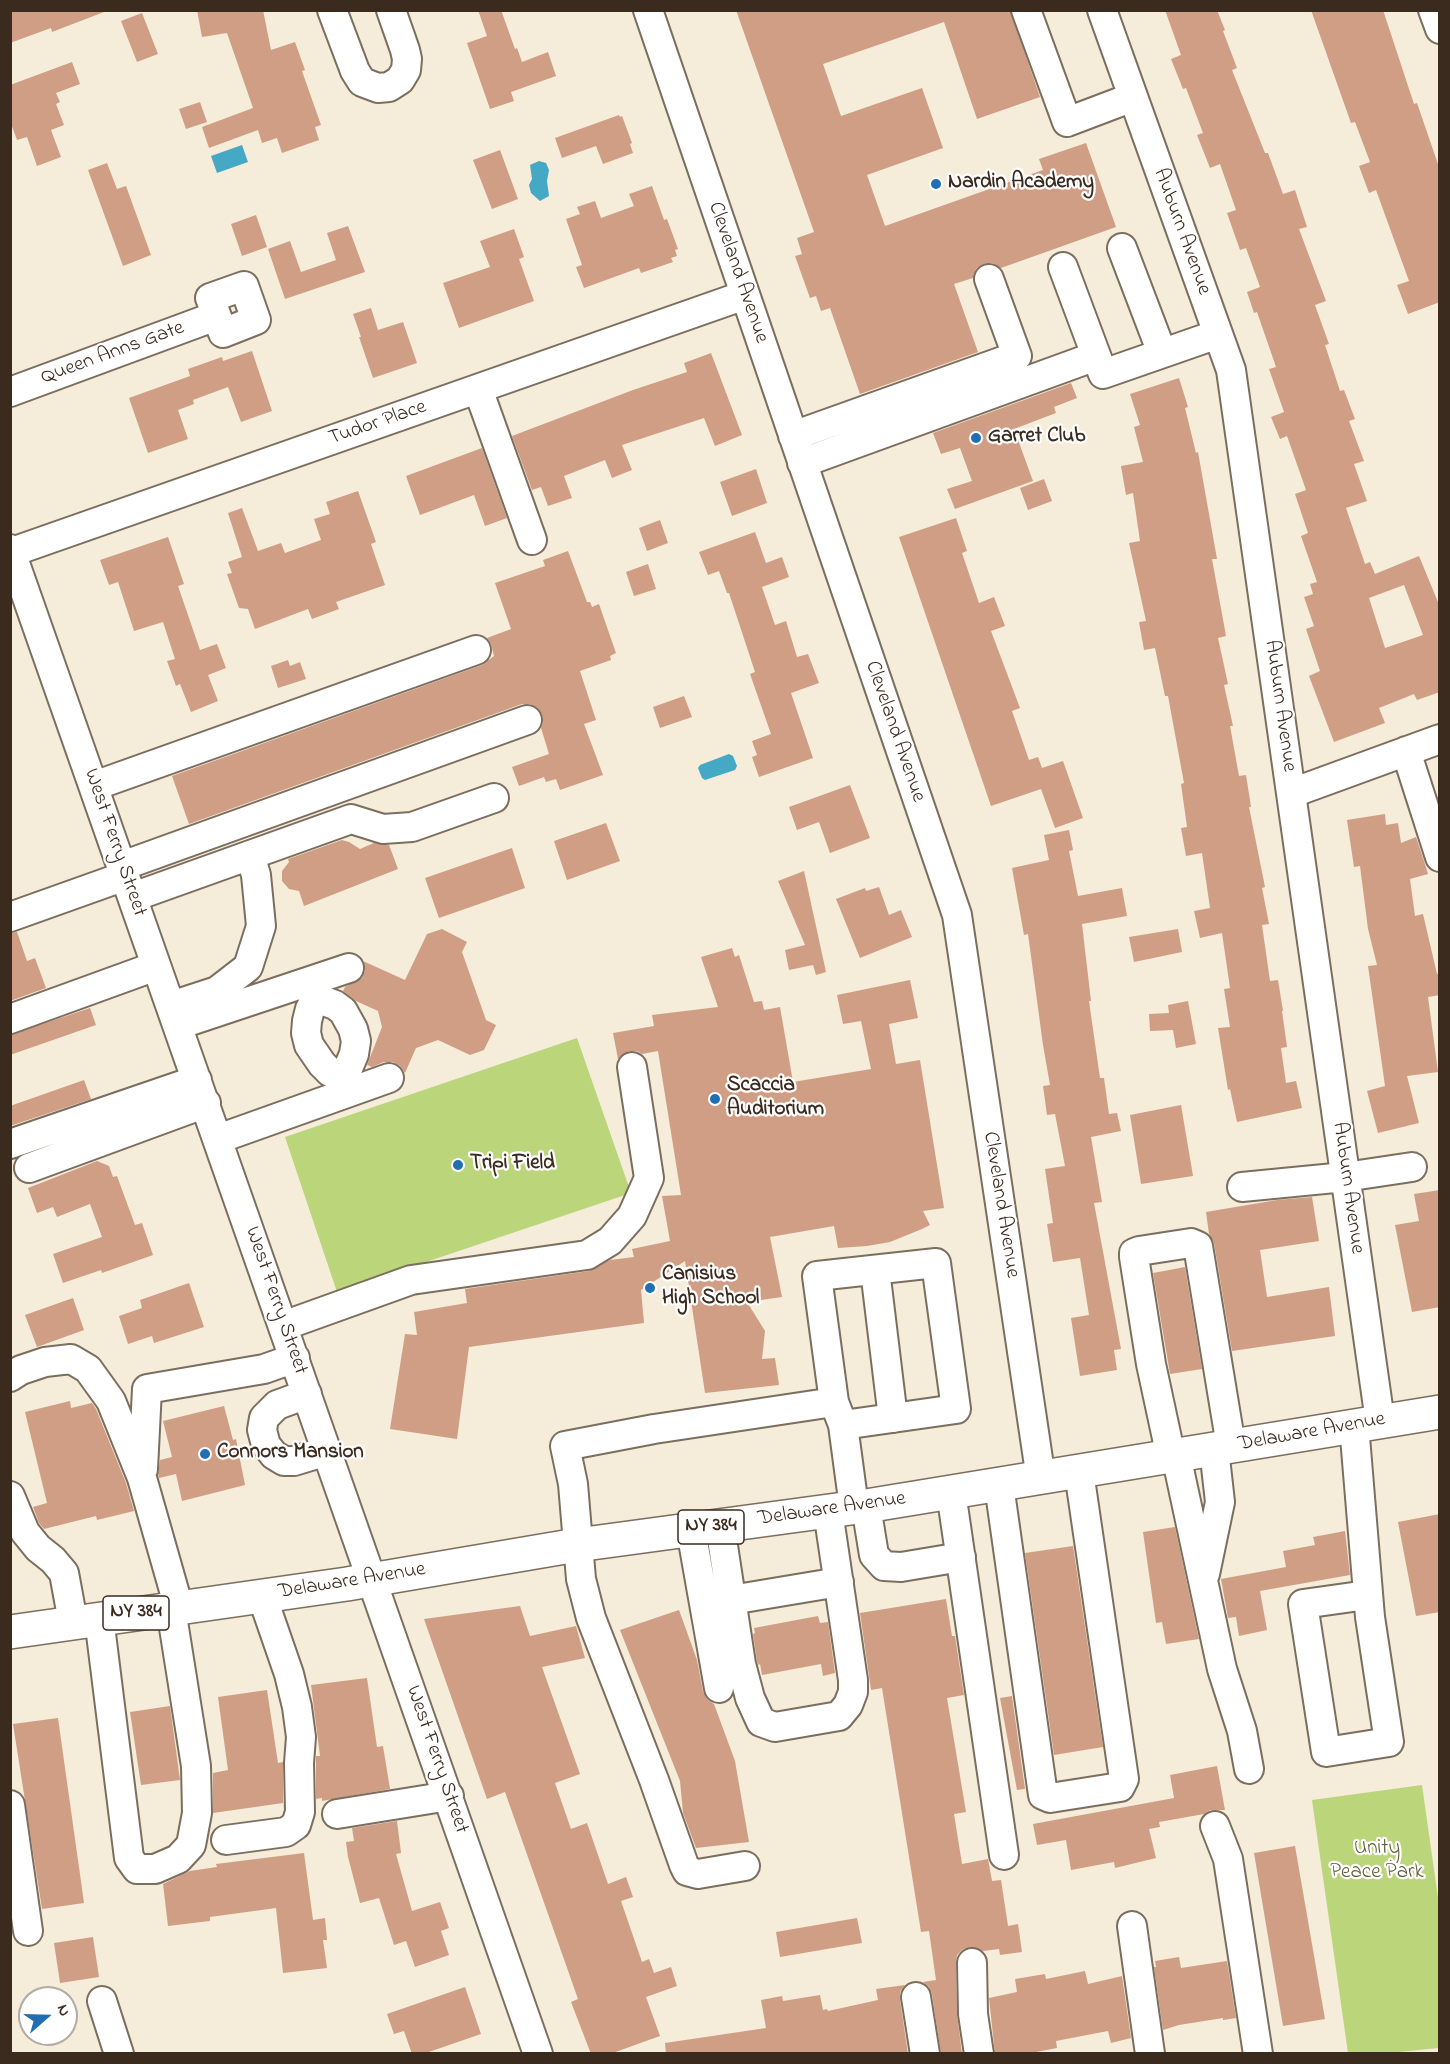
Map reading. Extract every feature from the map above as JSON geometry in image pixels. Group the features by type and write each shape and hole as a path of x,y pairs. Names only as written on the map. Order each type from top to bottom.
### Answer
{"main road":[{"name":"Delaware Avenue","path":"10,1632 373,1580 578,1545 1041,1479 1440,1412"}],"street":[{"path":"332,10 355,71 362,82 378,88 389,87 400,80 406,70 405,50 391,10"},
{"name":"Cleveland Avenue","path":"648,10 957,915 1041,1479"},
{"path":"1026,10 1067,122 1133,97"},
{"name":"Auburn Avenue","path":"1102,10 1231,370 1345,1177 1367,1423 1368,1594 1389,1742 1326,1752 1303,1604 1368,1594"},
{"path":"1433,10 1440,29"},
{"path":"1122,248 1162,353"},
{"path":"1063,267 1103,374 1218,334"},
{"path":"793,436 1017,356 989,279"},
{"name":"Tudor Place","path":"11,550 745,295"},
{"name":"Queen Anns Gate","path":"10,392 216,316"},
{"path":"802,463 1096,356"},
{"path":"478,388 532,540"},
{"name":"West Ferry Street","path":"11,550 538,2054"},
{"path":"94,786 476,650"},
{"path":"10,917 127,880 527,720"},
{"path":"1292,793 1440,739"},
{"path":"1406,751 1440,857"},
{"path":"127,880 249,855 351,819 383,829 412,827 494,798"},
{"path":"174,1016 217,991 248,967 261,926 256,875 249,855"},
{"path":"10,1019 156,966"},
{"path":"174,1016 313,990 350,968"},
{"path":"313,990 343,1011 353,1029 356,1041 345,1084"},
{"path":"313,990 306,1033 309,1045 322,1064 345,1084"},
{"path":"283,1326 411,1280 587,1255 610,1241 632,1216 649,1178 632,1067"},
{"path":"218,1139 345,1084 389,1078"},
{"path":"10,1144 202,1092"},
{"path":"29,1168 202,1092"},
{"path":"1242,1187 1345,1177 1412,1167"},
{"path":"1203,1581 1220,1502 1223,1448 1198,1246 1191,1243 1139,1251 1134,1253 1134,1257 1151,1364 1222,1670 1242,1731 1250,1769"},
{"path":"705,1528 731,1600 741,1664 750,1698 761,1722 775,1727 839,1716 848,1705 853,1692 839,1582 849,1508 839,1414 817,1276 936,1263 956,1409 893,1418 839,1414 654,1429 566,1446 573,1484 581,1579 591,1618 687,1871 698,1874 745,1866"},
{"path":"875,1270 893,1418"},
{"path":"142,1478 147,1389 264,1369 295,1358"},
{"path":"10,1377 21,1370 45,1362 71,1359 88,1369 111,1401 142,1478 175,1608 196,1766 197,1813 191,1845 178,1859 155,1869 137,1869 129,1858 86,1621 64,1573 25,1532 10,1496"},
{"path":"307,1394 277,1405 264,1418 262,1430 266,1445 274,1455 284,1461 294,1461 327,1451"},
{"path":"999,1485 1043,1795 1050,1797 1115,1788 1120,1787 1124,1779 1079,1472"},
{"path":"951,1492 1004,1854"},
{"path":"849,1508 874,1555 884,1566 901,1567 961,1557"},
{"path":"705,1528 719,1688"},
{"path":"10,1552 43,1552"},
{"path":"731,1600 839,1582"},
{"path":"226,1840 286,1832 296,1825 300,1812 301,1737 297,1707 289,1674 262,1596"},
{"path":"337,1815 449,1796"},
{"path":"10,1805 28,1930"},
{"path":"1215,1826 1228,1859 1258,2054"},
{"path":"1132,1926 1150,2054"},
{"path":"972,1962 973,2014 979,2054"},
{"path":"916,1997 925,2054"},
{"path":"102,2001 119,2054"}],"green space":[{"name":"Tripi Field","path":"577,1038 631,1193 337,1292 285,1137"},
{"name":"Unity Peace Park","path":"1422,1785 1440,1912 1439,2048 1388,2053 1348,2053 1312,1800"}],"water":[{"path":"242,145 248,162 217,173 211,156"},
{"path":"539,161 546,163 549,170 547,181 549,196 540,201 531,193 529,185 532,179 530,165"},
{"path":"729,754 733,756 737,766 735,770 705,780 702,778 698,768 700,765"}],"building":[{"path":"10,10 104,10 104,12 52,32 51,28 10,43"},
{"path":"197,10 263,10 271,50 295,42 305,70 302,71 321,125 315,127 319,140 282,153 277,138 262,143 258,130 209,148 202,127 253,108 227,33 202,37"},
{"path":"478,10 501,10 522,62 548,52 556,76 511,92 514,101 490,109 467,43 487,36"},
{"path":"736,10 1010,10 1040,97 977,119 944,22 823,64 841,116 922,88 943,148 867,175 885,226 1043,170 1039,159 1086,143 1116,227 1001,268 992,263 983,264 976,269 973,278 954,284 978,352 860,394 830,308 821,311 816,296 810,298 795,256 802,254 797,238 814,232"},
{"path":"1165,10 1217,10 1237,68 1232,70 1265,153 1268,153 1283,194 1295,190 1307,227 1299,229 1326,301 1315,305 1329,344 1325,345 1340,391 1344,390 1355,419 1349,421 1364,461 1354,464 1367,501 1346,508 1365,564 1370,562 1375,574 1419,556 1440,607 1440,692 1417,700 1414,694 1379,708 1385,723 1334,742 1309,676 1320,671 1306,629 1314,626 1304,597 1313,594 1310,584 1317,582 1301,536 1308,533 1295,494 1306,490 1287,436 1280,439 1271,417 1284,412 1269,369 1276,367 1257,312 1254,313 1247,292 1260,287 1246,248 1240,250 1227,213 1236,210 1220,164 1210,168 1197,135 1203,133 1186,88 1183,89 1171,59 1181,55","holes":["1404,585 1423,635 1385,648 1369,598"]},
{"path":"1311,10 1383,10 1414,104 1417,103 1440,170 1440,302 1408,314 1397,285 1409,281 1376,190 1369,193 1359,166 1370,162 1355,122 1351,123"},
{"path":"142,13 158,54 137,62 121,21"},
{"path":"72,62 80,84 56,93 60,102 56,104 64,125 51,130 61,157 37,166 27,137 17,140 10,121 10,85"},
{"path":"200,102 207,122 186,129 179,109"},
{"path":"619,115 622,116 632,143 630,144 633,153 603,164 596,146 562,158 555,138"},
{"path":"500,150 518,199 492,209 473,160"},
{"path":"107,163 117,189 126,186 151,255 123,266 88,170"},
{"path":"652,186 664,220 667,219 678,249 675,250 677,256 671,258 673,262 641,273 639,268 584,288 576,267 582,265 566,219 580,214 577,207 595,201 601,218 634,206 629,194"},
{"path":"256,215 267,247 242,256 231,224"},
{"path":"348,226 365,272 285,299 268,249 290,241 301,272 336,260 327,233"},
{"path":"514,229 524,257 519,259 534,301 459,328 443,283 490,267 480,241"},
{"path":"371,308 378,330 403,322 417,363 373,378 353,314"},
{"path":"252,351 272,411 241,422 228,387 193,400 194,404 178,410 188,439 148,453 129,398 190,376 188,369 222,357 223,361"},
{"path":"711,353 742,435 715,446 704,418 622,445 632,470 612,478 605,460 564,476 572,498 548,506 541,487 532,490 512,436 687,372 684,363"},
{"path":"1179,378 1188,407 1185,408 1196,453 1198,452 1217,559 1212,559 1226,636 1218,638 1228,684 1224,685 1233,726 1230,726 1239,776 1246,775 1251,807 1249,807 1265,887 1262,888 1269,924 1262,925 1270,981 1278,980 1283,1011 1287,1047 1281,1048 1286,1083 1296,1081 1302,1108 1237,1122 1230,1089 1228,1090 1218,1028 1230,1027 1224,989 1230,988 1222,933 1200,938 1194,911 1210,908 1202,853 1186,856 1181,828 1187,827 1181,784 1184,783 1168,696 1165,696 1155,648 1144,650 1139,622 1146,621 1129,543 1140,541 1133,493 1126,495 1121,466 1143,462 1134,427 1140,425 1130,394"},
{"name":"Garret Club","path":"1071,383 1077,398 1054,407 1056,413 1014,429 1033,481 955,509 947,489 972,481 960,448 941,454 933,433"},
{"path":"482,448 507,518 485,526 474,495 420,515 406,476"},
{"path":"756,469 767,503 732,516 720,482"},
{"path":"1044,479 1052,501 1028,510 1020,488"},
{"path":"358,491 376,542 371,544 385,585 336,602 339,609 312,619 308,609 255,629 248,609 239,608 227,574 232,573 228,562 242,557 228,513 242,508 258,551 281,543 285,553 321,540 314,519 330,514 326,502"},
{"path":"956,518 967,551 962,553 979,603 994,597 1005,626 991,631 1020,708 1012,711 1029,760 1038,757 1042,768 1063,761 1083,818 1055,828 1041,789 991,806 899,537"},
{"path":"660,520 668,543 647,551 639,528"},
{"path":"755,532 766,563 782,557 789,577 762,587 775,625 786,621 797,657 808,654 819,683 791,693 813,758 759,777 752,757 757,755 752,741 771,734 750,674 755,672 729,593 727,593 719,571 708,575 699,552"},
{"path":"168,537 184,584 178,586 200,650 217,644 226,668 208,675 218,701 191,712 180,684 176,686 167,661 175,659 163,622 134,631 118,582 109,585 100,560"},
{"path":"568,551 587,602 590,602 592,607 599,604 616,653 610,656 611,660 580,671 596,720 584,724 603,775 560,790 556,779 546,782 544,777 519,786 512,767 549,754 541,728 542,714 537,707 522,704 189,824 172,776 482,665 494,656 487,638 511,629 495,583 545,566 543,560"},
{"path":"648,564 656,589 634,596 626,572"},
{"path":"288,660 290,666 300,662 306,679 278,688 271,666"},
{"path":"684,696 692,717 660,728 653,707"},
{"path":"850,785 870,838 830,853 819,822 797,830 789,807"},
{"path":"1385,814 1386,825 1398,823 1401,843 1416,837 1428,874 1410,879 1415,916 1423,914 1437,974 1440,973 1440,995 1428,997 1438,1072 1407,1076 1419,1123 1378,1133 1367,1091 1385,1086 1368,966 1377,965 1368,929 1360,866 1354,867 1347,820"},
{"path":"606,823 620,861 567,880 554,841"},
{"path":"1069,830 1073,850 1069,851 1078,896 1122,888 1127,916 1082,924 1091,1001 1089,1001 1100,1078 1104,1078 1109,1114 1117,1113 1121,1131 1091,1137 1102,1202 1094,1203 1121,1349 1114,1350 1117,1370 1080,1376 1071,1318 1089,1315 1080,1258 1053,1262 1047,1224 1053,1223 1045,1169 1065,1166 1055,1114 1047,1115 1043,1086 1050,1085 1028,934 1024,935 1012,868 1049,860 1044,835"},
{"path":"342,840 360,849 374,843 389,845 398,869 304,906 299,891 289,889 282,881 282,871 289,862 288,859"},
{"path":"512,848 525,888 439,918 425,878"},
{"path":"804,871 826,972 816,975 813,965 789,970 785,950 805,945 778,881"},
{"path":"879,887 889,915 901,910 912,937 860,958 836,899 865,888 866,891"},
{"path":"442,929 467,942 462,952 486,1020 496,1025 484,1050 470,1055 438,1040 416,1048 405,1073 393,1062 384,1062 372,1067 367,1065 382,1027 378,1011 356,1001 343,991 345,987 362,978 365,971 363,961 405,980 427,934"},
{"path":"1178,929 1182,952 1134,962 1129,937"},
{"path":"17,932 27,961 35,958 46,988 10,1001 10,933"},
{"path":"732,948 735,957 739,955 754,1002 762,1001 764,1010 780,1007 793,1082 871,1069 861,1021 843,1024 837,995 910,980 918,1018 889,1024 896,1064 920,1060 944,1208 923,1211 930,1225 922,1229 890,1242 867,1246 838,1248 834,1226 770,1237 782,1297 747,1302 765,1331 762,1359 775,1358 779,1385 705,1393 685,1261 641,1290 644,1323 469,1347 457,1439 390,1429 405,1334 417,1335 414,1312 467,1303 465,1289 589,1271 610,1260 634,1257 632,1249 670,1241 662,1196 681,1195 658,1051 642,1054 629,1051 618,1059 613,1033 654,1026 652,1015 718,1007 701,957"},
{"path":"1188,1001 1196,1044 1176,1048 1173,1030 1150,1031 1149,1014 1169,1013 1168,1005"},
{"path":"90,1008 96,1025 10,1055 10,1035"},
{"path":"84,1080 91,1099 10,1126 10,1106"},
{"path":"1181,1105 1193,1176 1141,1184 1130,1115"},
{"path":"97,1161 109,1166 113,1177 117,1176 135,1225 142,1223 153,1255 102,1273 101,1270 63,1283 53,1254 102,1237 90,1204 57,1217 53,1207 37,1213 28,1188"},
{"path":"1440,1190 1440,1307 1412,1312 1395,1225 1419,1221 1414,1194"},
{"path":"1312,1197 1319,1241 1260,1250 1267,1297 1329,1287 1335,1336 1232,1351 1214,1243 1209,1234 1206,1212 1277,1200"},
{"path":"1185,1267 1202,1369 1170,1374 1153,1273"},
{"path":"189,1283 204,1327 154,1343 152,1336 128,1344 119,1316 142,1308 140,1300"},
{"path":"73,1298 84,1330 37,1347 25,1315"},
{"path":"70,1401 71,1408 92,1403 96,1409 126,1483 134,1511 97,1520 96,1516 44,1529 33,1507 47,1503 25,1412"},
{"name":"Connors Mansion","path":"224,1406 233,1440 236,1439 245,1485 182,1501 176,1474 159,1478 158,1474 160,1460 172,1457 163,1421"},
{"path":"1440,1514 1440,1612 1416,1616 1398,1522"},
{"path":"1175,1527 1199,1639 1166,1644 1162,1622 1156,1623 1143,1532"},
{"path":"1345,1531 1350,1575 1260,1591 1267,1630 1239,1636 1236,1617 1228,1618 1221,1579 1286,1567 1283,1551 1315,1545 1313,1537"},
{"path":"1073,1546 1103,1747 1054,1755 1025,1553"},
{"path":"946,1599 952,1636 955,1636 964,1695 947,1698 966,1812 954,1814 962,1864 988,1859 992,1881 1001,1880 1008,1926 1018,1924 1022,1952 1000,1955 999,1949 983,1951 971,1947 963,1949 957,1955 957,2014 962,2054 941,2054 932,1994 923,1982 936,1980 929,1931 921,1932 882,1688 871,1690 860,1613"},
{"path":"520,1606 530,1636 576,1626 585,1658 542,1667 580,1774 555,1783 571,1829 587,1823 608,1884 626,1877 633,1897 621,1901 642,1962 649,1959 654,1973 671,1967 677,1986 646,1997 660,2036 610,2054 591,2054 571,2002 578,1999 505,1792 487,1799 424,1619"},
{"path":"679,1610 697,1660 703,1691 707,1699 714,1704 735,1761 749,1842 696,1848 683,1813 680,1781 620,1630"},
{"path":"818,1616 820,1623 828,1622 835,1673 823,1676 821,1664 762,1675 760,1664 758,1665 757,1661 754,1628"},
{"path":"367,1678 377,1747 383,1746 390,1789 322,1801 322,1798 316,1799 316,1756 320,1756 311,1685"},
{"path":"267,1690 278,1763 283,1762 283,1803 213,1813 213,1773 228,1770 218,1697"},
{"path":"1012,1696 1025,1789 1017,1790 1000,1698"},
{"path":"170,1706 180,1780 141,1785 130,1712"},
{"path":"58,1718 84,1903 42,1909 13,1724"},
{"path":"1217,1766 1225,1810 1210,1810 1204,1814 1159,1822 1160,1827 1149,1829 1156,1858 1115,1868 1114,1862 1071,1870 1066,1840 1037,1845 1033,1824 1174,1798 1170,1775"},
{"path":"397,1821 401,1853 396,1854 412,1911 440,1902 449,1928 441,1931 449,1955 415,1967 406,1941 394,1945 379,1898 360,1903 346,1842 354,1841 352,1828"},
{"path":"1295,1846 1325,2019 1283,2026 1254,1853"},
{"path":"304,1853 313,1920 325,1918 327,1940 323,1940 327,1968 283,1973 276,1908 210,1917 210,1921 168,1926 163,1884 190,1871 217,1867 216,1864"},
{"path":"857,1918 862,1943 780,1957 776,1932"},
{"path":"93,1937 99,1977 60,1983 54,1943"},
{"path":"1179,1957 1181,1968 1227,1961 1236,2018 1179,2025 1163,2030 1155,1961"},
{"path":"1085,1971 1088,1984 1122,1976 1131,2038 1111,2043 1108,2031 1056,2041 1057,2048 1026,2054 995,2054 989,1998 1017,1992 1015,1979 1045,1974 1046,1979"},
{"path":"905,1985 900,1992 900,2000 908,2054 666,2054 665,2043 766,2028 761,2000 782,1996 783,2001 820,1995 823,2010 828,2011 878,2000 876,1989"},
{"path":"465,1987 481,2034 423,2054 412,2054 404,2031 394,2034 387,2014"}],"place":[{"name":"Nardin Academy","path":"936,184"},
{"name":"Garret Club","path":"976,438"},
{"name":"Scaccia Auditorium","path":"715,1099"},
{"name":"Tripi Field","path":"458,1165"},
{"name":"Canisius High School","path":"650,1288"},
{"name":"Connors Mansion","path":"205,1454"}]}
